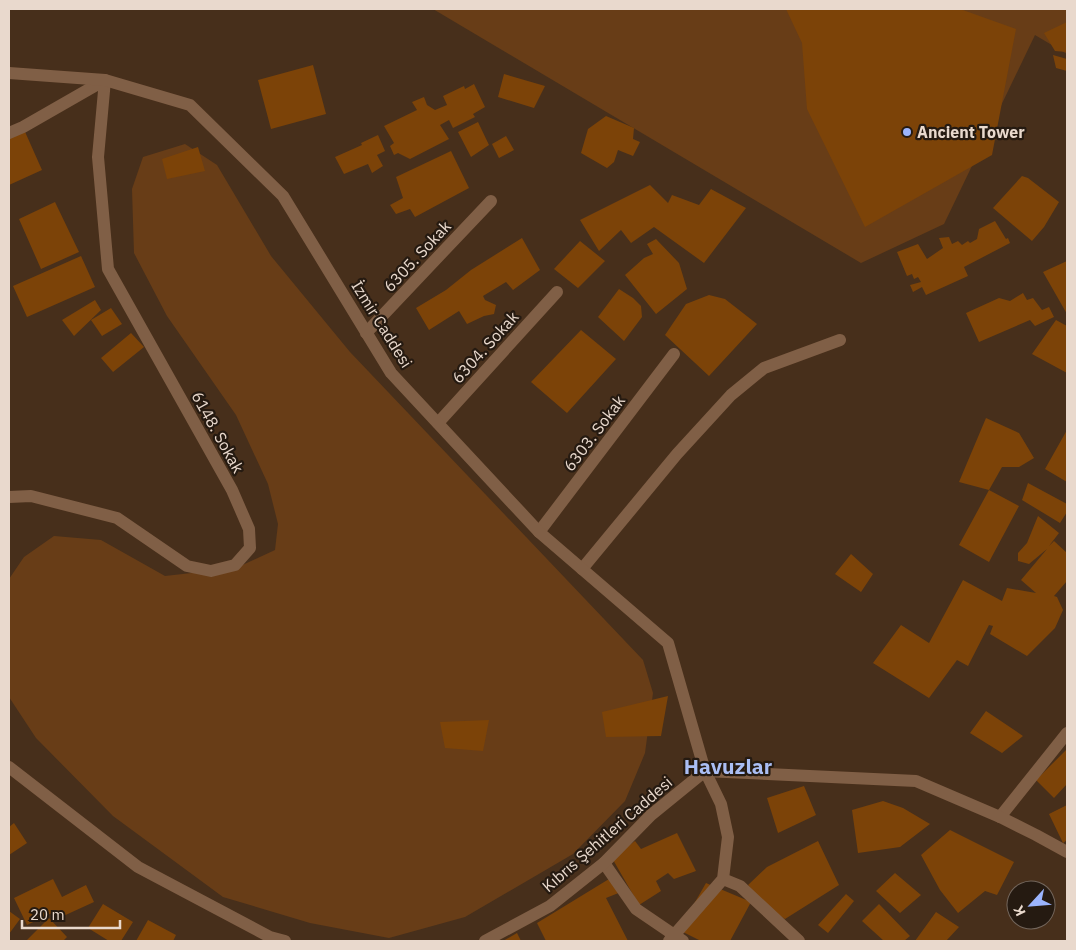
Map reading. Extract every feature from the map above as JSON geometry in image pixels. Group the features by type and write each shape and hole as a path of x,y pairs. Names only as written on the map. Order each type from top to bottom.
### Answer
{"street":[{"name":"İzmir Caddesi","path":"9,73 105,80 190,105 283,196 391,373 539,532 668,643 705,770 721,804 728,836 723,879"},
{"path":"9,133 23,127 105,80"},
{"name":"6148. Sokak","path":"9,497 31,496 117,518 188,566 211,570 235,565 250,548 248,529 232,490 108,269 98,157 105,80"},
{"name":"6305. Sokak","path":"366,333 491,201"},
{"name":"6304. Sokak","path":"438,423 557,292"},
{"path":"582,569 677,454 731,396 764,368 840,340"},
{"name":"6303. Sokak","path":"539,532 674,354"},
{"path":"1000,817 1067,733"},
{"path":"9,768 138,867 280,941"},
{"path":"705,770 916,781 1000,817 1067,852"},
{"name":"Kıbrıs Şehitleri Caddesi","path":"485,941 550,906 604,863 651,815 705,770"},
{"path":"604,863 636,909 675,939 723,879 740,886 799,941"}],"shaded area":[{"path":"433,9 1067,9 1067,54 1035,35 944,224 861,263"},
{"path":"185,144 217,165 271,256 350,352 643,660 653,693 645,753 625,801 573,854 465,917 389,938 310,923 223,897 113,816 36,738 9,697 9,579 24,557 54,536 101,540 165,576 236,568 275,550 278,524 268,484 236,415 167,316 134,253 132,189 143,157"}],"building":[{"name":"Ancient Tower","path":"786,9 960,9 1016,29 992,155 865,227 807,109 802,43"},
{"path":"1067,22 1067,52 1055,51 1044,33"},
{"path":"1053,55 1067,59 1067,71 1056,68"},
{"path":"313,65 326,114 271,129 258,80"},
{"path":"504,74 545,86 534,108 498,97"},
{"path":"474,84 485,107 473,114 475,117 453,128 449,120 440,125 449,139 410,159 398,153 394,155 390,146 394,143 384,126 417,110 412,102 424,97 427,105 435,110 447,105 443,96 464,86 465,89"},
{"path":"606,116 634,128 633,139 640,142 633,156 618,150 614,162 607,168 581,153 588,129"},
{"path":"478,122 489,145 471,157 458,132"},
{"path":"22,125 42,170 9,185 9,131"},
{"path":"378,135 385,151 377,155 383,166 372,173 368,164 344,174 335,157 362,145 361,143"},
{"path":"506,136 514,150 499,158 492,144"},
{"path":"198,147 205,171 167,179 162,159"},
{"path":"451,151 469,188 415,217 410,209 396,214 390,205 403,198 396,177"},
{"path":"1022,176 1028,178 1059,202 1044,227 1032,241 993,208"},
{"path":"650,185 668,203 672,195 699,205 711,189 746,208 704,263 654,227 631,243 621,230 599,251 580,220"},
{"path":"55,202 79,252 41,269 19,219"},
{"path":"995,221 1010,243 964,267 968,276 926,295 922,287 913,292 910,285 921,282 918,277 914,279 912,274 907,276 897,252 918,244 927,259 943,248 939,238 949,237 952,244 958,241 962,245 968,241 970,243 977,239 979,229"},
{"path":"522,238 540,270 513,290 506,282 483,296 485,300 496,305 494,314 484,316 467,324 459,311 429,330 416,308 446,290 471,270"},
{"path":"656,239 679,263 687,289 656,314 625,275 644,258 653,254 647,244"},
{"path":"580,241 605,261 578,288 554,269"},
{"path":"81,256 95,287 27,317 13,286"},
{"path":"1067,261 1067,314 1043,272"},
{"path":"619,289 641,306 642,317 624,341 598,317"},
{"path":"1023,293 1027,300 1033,298 1042,310 1049,307 1054,317 1035,326 1030,320 979,342 966,313 999,298 1010,301"},
{"path":"709,295 725,299 757,324 709,376 665,335 686,304"},
{"path":"95,300 101,310 74,336 62,320"},
{"path":"111,308 122,324 102,336 91,320"},
{"path":"1056,320 1067,326 1067,373 1032,354"},
{"path":"581,330 616,359 567,413 531,382"},
{"path":"131,333 144,347 113,372 101,358"},
{"path":"986,418 1019,433 1034,458 1019,467 1002,467 989,490 959,482"},
{"path":"1067,430 1067,482 1045,469"},
{"path":"1028,483 1067,504 1067,512 1060,523 1022,500"},
{"path":"989,490 1019,506 989,562 959,545"},
{"path":"1038,516 1059,533 1049,546 1054,541 1067,553 1067,581 1054,596 1057,597 1063,610 1055,628 1027,656 990,634 993,626 989,625 968,666 957,660 929,698 873,663 901,625 929,643 963,580 1002,601 1007,588 1036,593 1021,580 1047,549 1029,564 1018,561 1018,553 1027,543"},
{"path":"851,554 873,574 861,592 835,574"},
{"path":"668,696 661,736 606,737 602,712"},
{"path":"986,711 1023,736 1002,753 970,733"},
{"path":"489,720 483,751 445,748 440,722"},
{"path":"1067,749 1067,784 1054,798 1036,780"},
{"path":"804,786 816,815 778,833 767,798"},
{"path":"883,801 903,808 930,824 900,847 858,853 852,810"},
{"path":"1067,805 1067,840 1063,843 1049,814"},
{"path":"14,823 27,843 9,855 9,827"},
{"path":"950,830 1014,862 997,895 985,891 958,913 940,890 921,855"},
{"path":"677,833 696,871 674,879 668,873 656,881 661,891 639,905 612,858 635,841 641,849"},
{"path":"818,841 839,885 785,919 766,907 748,885 767,867"},
{"path":"895,873 921,895 900,913 876,891"},
{"path":"53,879 62,897 86,885 94,902 59,918 56,911 27,925 14,898"},
{"path":"609,879 621,892 606,898 628,941 546,941 537,923"},
{"path":"706,883 751,902 730,941 701,941 679,930"},
{"path":"846,894 854,901 828,933 818,925"},
{"path":"103,904 133,922 121,941 109,941 88,928"},
{"path":"879,904 910,936 904,941 884,941 862,921"},
{"path":"9,911 20,919 9,934"},
{"path":"936,912 959,927 946,941 915,941"},
{"path":"49,918 67,937 63,941 26,941"},
{"path":"148,920 176,935 173,941 136,941"},
{"path":"517,933 521,941 503,941"}],"place":[{"name":"Ancient Tower","path":"907,132"}],"district":[{"name":"Havuzlar","path":"728,766"}]}
